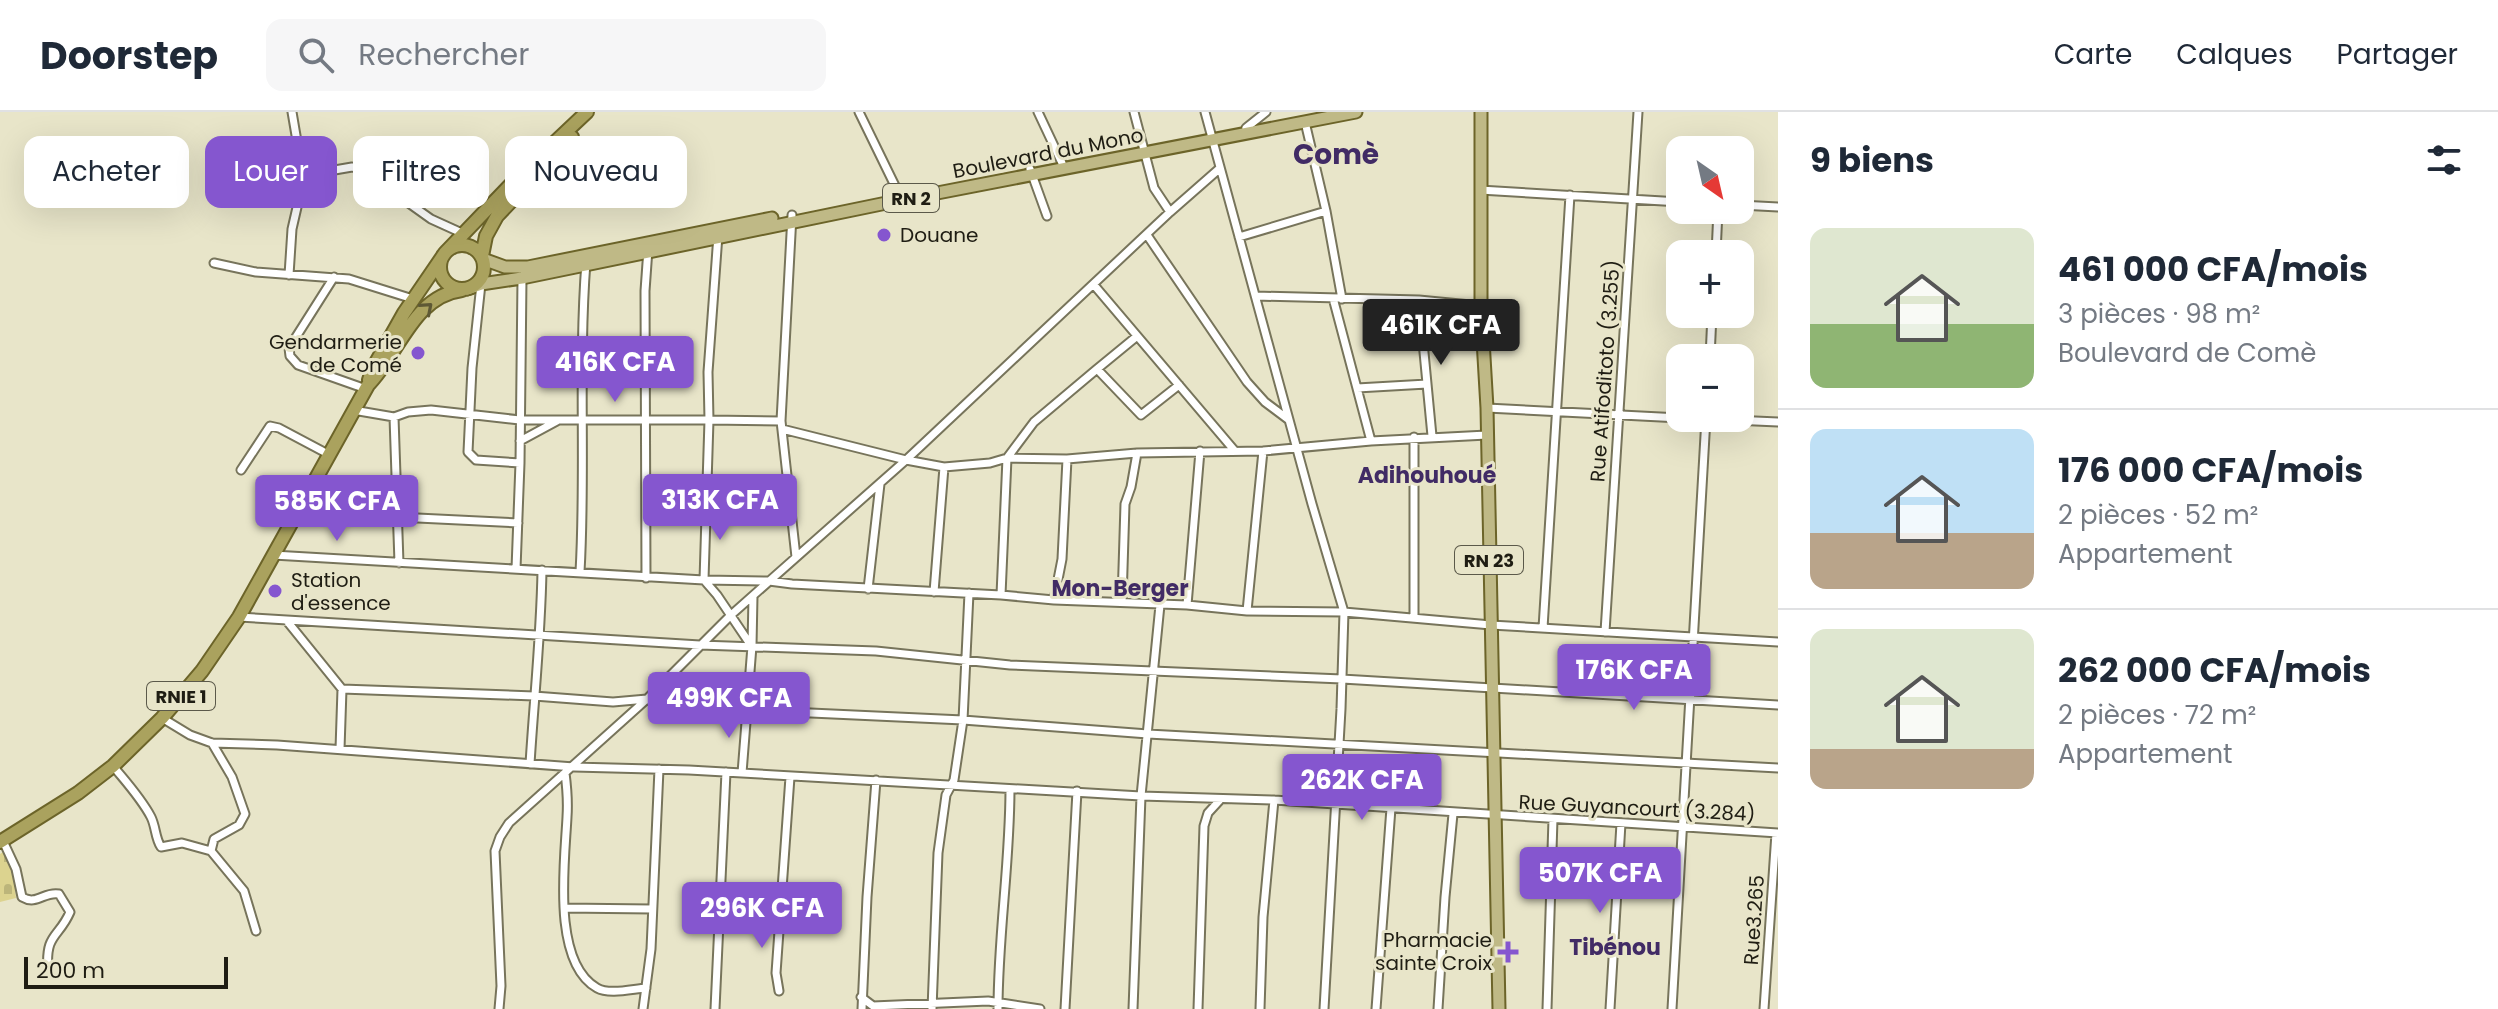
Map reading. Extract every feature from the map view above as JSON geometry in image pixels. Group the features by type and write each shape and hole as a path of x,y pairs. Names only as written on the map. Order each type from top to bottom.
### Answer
{"highway":[{"name":"RNIE 1","path":"367,387 373,368 413,299 445,253 517,178 587,112"},
{"path":"483,258 474,248 462,245 450,248 440,265 442,277 450,286 464,289 478,283 485,272 486,236 497,216 594,112"},
{"name":"RNIE 1","path":"2,841 78,793 113,766 162,718 202,671 239,617 367,387 383,369 420,313 450,291 464,289"}],"main road":[{"name":"Boulevard du Mono","path":"464,289 648,247 1325,112"},
{"name":"Boulevard du Mono","path":"1212,136 1356,112"},
{"name":"RN 23","path":"1481,112 1481,306 1487,408 1499,1009"},
{"name":"Boulevard du Mono","path":"792,218 899,194 1144,150"},
{"name":"Boulevard du Mono","path":"483,258 511,268 586,260"}],"street":[{"path":"292,112 296,136"},
{"path":"859,112 899,194"},
{"path":"1038,112 1062,163"},
{"path":"1134,112 1154,188 1170,212"},
{"path":"1205,112 1344,612 1340,743 1324,1009"},
{"path":"1246,128 1266,112"},
{"name":"Rue Atifoditoto (3.255)","path":"1605,632 1638,112"},
{"path":"1305,122 1326,211 1337,299 1371,441"},
{"path":"337,170 361,169 431,219 464,234"},
{"path":"499,1009 501,986 495,851 509,823 574,767 731,615 906,460 1219,169"},
{"path":"1031,172 1047,216"},
{"path":"1480,190 1666,201"},
{"path":"1543,628 1570,195"},
{"path":"1754,206 1778,207"},
{"path":"289,275 297,208"},
{"path":"1239,237 1326,211"},
{"path":"792,218 782,425 796,557"},
{"path":"718,233 708,372 704,580 752,646"},
{"path":"1147,235 1247,382 1265,402 1289,420"},
{"path":"646,578 645,291 648,247"},
{"path":"580,572 586,260"},
{"path":"214,263 256,272 334,277 413,299"},
{"path":"334,277 289,348 290,356 298,365 367,387"},
{"path":"516,569 522,278"},
{"path":"481,284 468,452 476,460 520,463"},
{"path":"1094,285 1234,450"},
{"path":"1256,296 1419,300 1481,306"},
{"path":"1419,300 1432,436"},
{"path":"1001,595 1007,458 1034,422 1136,337"},
{"path":"1097,369 1141,415 1179,385"},
{"path":"1357,388 1427,384"},
{"path":"1487,408 1666,417"},
{"path":"353,410 394,417 419,410 520,420 709,420 782,425 906,460 944,467 990,463 1007,458 1067,459 1137,453 1263,451 1414,437 1487,435"},
{"path":"394,417 399,563"},
{"path":"520,441 558,421"},
{"path":"1754,421 1778,422"},
{"path":"241,470 270,426 328,454"},
{"path":"1672,1009 1705,432"},
{"path":"1414,437 1414,617"},
{"path":"1187,605 1200,451"},
{"path":"1247,611 1263,451"},
{"path":"1122,601 1125,504 1137,453"},
{"path":"1054,600 1062,559 1067,459"},
{"path":"934,592 944,467"},
{"path":"868,589 880,483"},
{"path":"397,517 518,523"},
{"path":"273,555 646,578 769,581 1054,600 1122,601 1247,611 1344,612 1491,625 1778,642"},
{"path":"530,764 541,636 542,570"},
{"path":"932,1006 938,853 946,795 952,786 963,720 969,593"},
{"path":"742,773 753,596"},
{"path":"1133,1009 1141,796 1160,605"},
{"path":"239,617 700,645 876,651 1010,665 1342,679 1778,705"},
{"path":"287,621 342,689 340,749"},
{"path":"342,689 613,702 647,699 659,706 963,720 1148,734 1778,768"},
{"path":"162,718 190,735 212,743 232,777 245,814 239,825 214,839 211,851"},
{"name":"Rue Guyancourt (3.284)","path":"212,743 340,749 574,767 726,772 1221,800 1274,800 1777,833"},
{"path":"113,766 144,804 161,847 182,843 211,851 244,891 256,931"},
{"path":"643,1009 659,769"},
{"path":"715,1009 726,772"},
{"path":"565,773 568,814 564,908 569,947 588,981 604,991 646,988"},
{"path":"779,991 776,973 790,777"},
{"path":"862,1009 876,780"},
{"path":"998,1006 1010,840 1010,789"},
{"path":"1065,1009 1077,791"},
{"path":"1198,1009 1204,826 1211,806 1221,800"},
{"path":"1260,1009 1263,917 1274,800"},
{"path":"1376,1009 1391,808"},
{"path":"1438,1009 1453,814"},
{"path":"1547,1009 1553,819"},
{"path":"1610,1009 1621,823"},
{"name":"Rue3.265","path":"1764,1009 1777,833"},
{"path":"2,841 16,869 22,897 35,901 53,893 59,894 70,912 48,949 48,970"},
{"path":"564,908 652,909"},
{"path":"861,997 871,1007 998,1006 1040,1009"}],"green space":[{"path":"3,852 14,876 16,898 0,902 0,854"}],"place":[{"name":"Douane","path":"884,235"},
{"name":"Gendarmerie de Comé","path":"418,353"},
{"name":"Station d'essence","path":"275,591"},
{"name":"Pharmacie sainte Croix","path":"1508,952"}],"district":[{"name":"Comè","path":"1336,154"},
{"name":"Adihouhoué","path":"1427,475"},
{"name":"Mon-Berger","path":"1120,588"},
{"name":"Tibénou","path":"1615,947"}]}
